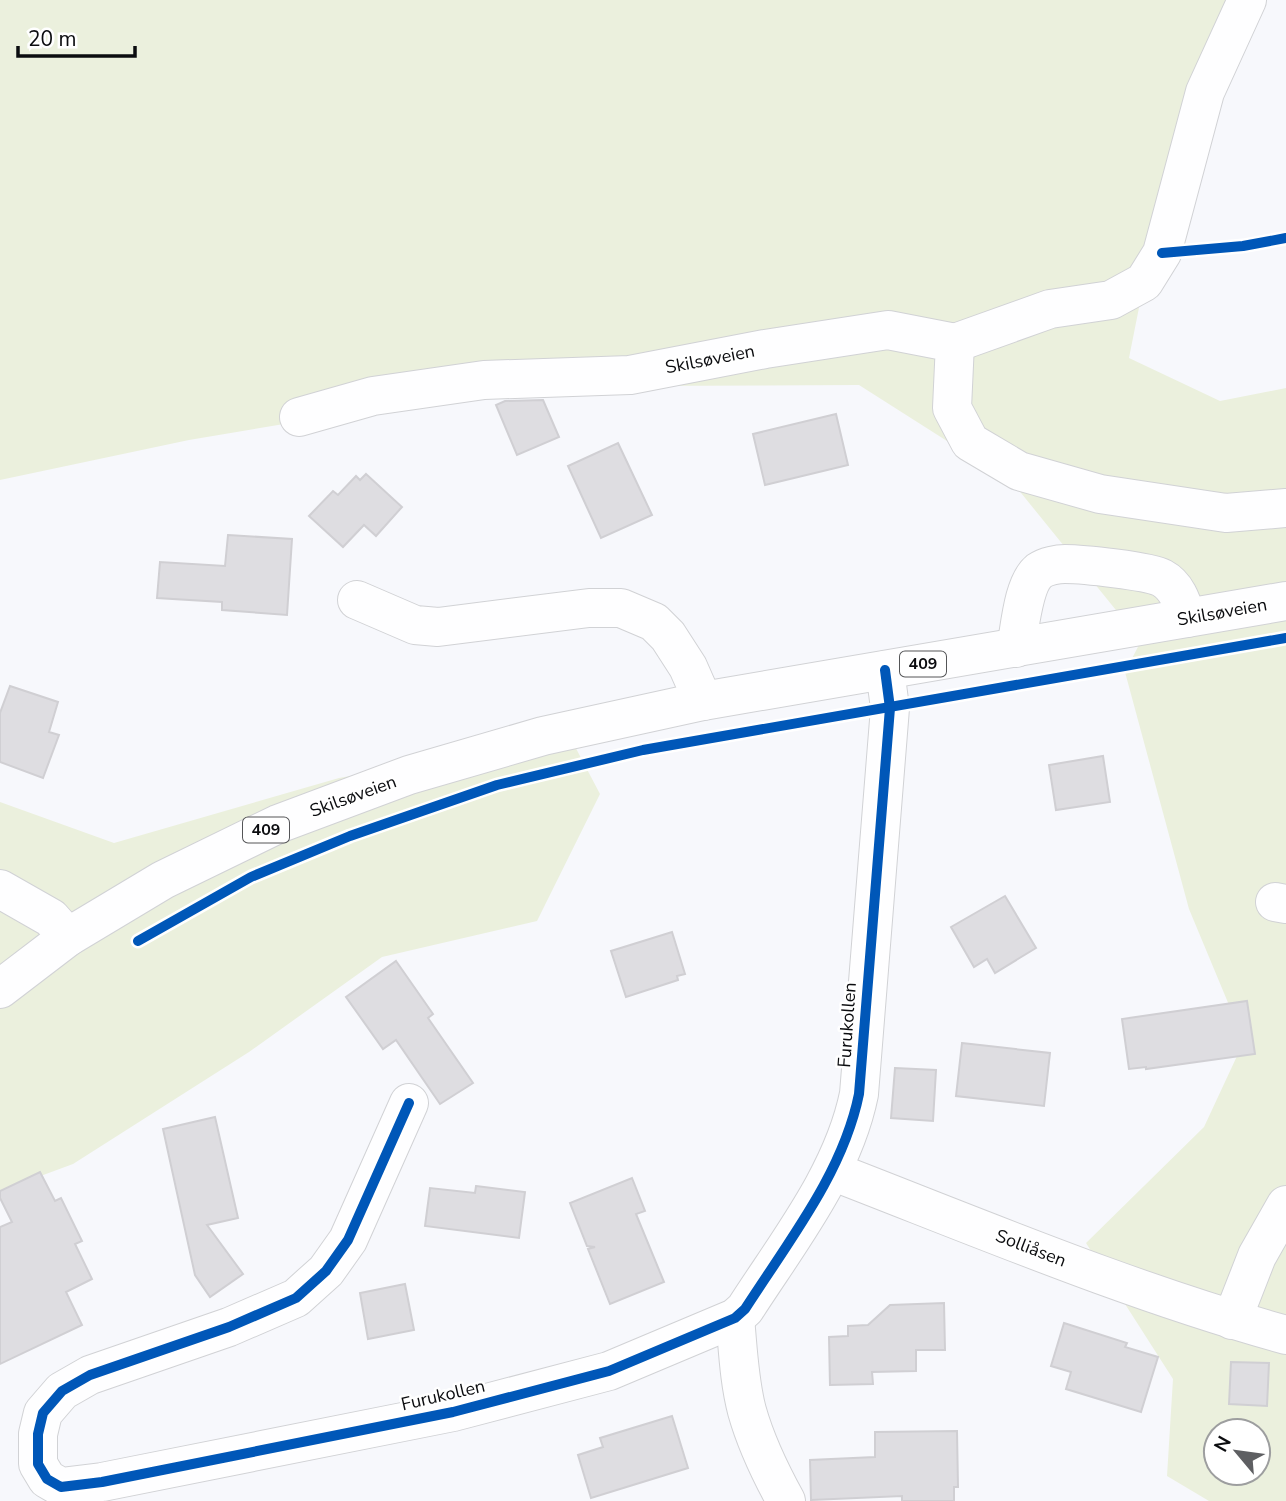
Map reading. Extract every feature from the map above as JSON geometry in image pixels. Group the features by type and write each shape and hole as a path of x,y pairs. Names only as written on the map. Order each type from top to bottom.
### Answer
{"street":[{"path":"1246,0 1205,92 1162,253 1144,282 1111,300 1050,310 956,343 952,408 970,442 1019,471 1100,494 1226,513 1286,508"},
{"name":"Skilsøveien","path":"299,417 373,396 484,380 630,375 765,349 888,330 956,343"},
{"path":"1016,648 1025,600 1031,584 1039,571 1055,565 1097,566 1160,576 1171,584 1179,595 1188,618"},
{"path":"357,600 415,625 438,627 589,608 621,608 653,622 668,636 688,667 703,701"},
{"name":"Skilsøveien","path":"2,979 163,880 278,824 409,775 543,736 703,701 1286,601"},
{"name":"Furukollen","path":"409,1103 348,1240 326,1271 296,1298 229,1327 90,1375 62,1391 43,1413 38,1434 38,1464 47,1479 61,1487 102,1482 453,1412 609,1371 735,1318 745,1309 832,1171 853,1125 859,1094 890,708 886,670"},
{"path":"0,889 51,918 68,937"},
{"name":"Solliåsen","path":"832,1171 1099,1275 1232,1320 1286,1335"},
{"path":"1232,1320 1257,1256 1286,1205"},
{"path":"735,1318 740,1373 747,1410 765,1463 786,1501"}],"green space":[{"path":"0,0 1244,0 1159,207 1129,358 1220,401 1286,388 1286,1501 1209,1501 1167,1476 1173,1379 1086,1243 1204,1127 1244,1041 1189,909 1125,672 1141,641 1013,483 859,385 629,386 404,404 189,440 0,480"},
{"path":"570,737 600,794 537,921 382,957 249,1052 73,1164 0,1191 0,802 114,843 339,778"}],"building":[{"path":"543,400 559,437 517,455 496,405 505,401"},
{"path":"836,414 848,465 765,485 753,434"},
{"path":"618,443 652,515 601,538 568,466"},
{"path":"366,474 402,507 376,536 364,525 343,547 309,516 333,491 338,495 356,476 360,480"},
{"path":"228,535 292,539 287,615 222,610 222,602 157,598 160,562 225,566"},
{"path":"10,686 58,702 49,732 59,735 43,778 0,762 0,713"},
{"path":"1103,756 1110,802 1056,810 1049,765"},
{"path":"1005,896 1036,948 995,973 987,959 974,967 951,927"},
{"path":"672,932 685,974 677,976 678,980 626,997 611,951"},
{"path":"396,961 433,1014 428,1018 473,1083 440,1104 396,1040 383,1049 346,997"},
{"path":"1247,1001 1255,1054 1129,1069 1122,1019"},
{"path":"962,1043 1050,1053 1044,1106 956,1096"},
{"path":"895,1068 936,1070 933,1121 891,1118"},
{"path":"215,1117 238,1218 207,1225 243,1274 210,1297 195,1275 163,1129"},
{"path":"40,1172 55,1201 61,1198 82,1241 75,1244 92,1279 66,1292 82,1325 0,1364 0,1227 12,1222 0,1198 0,1191"},
{"path":"632,1178 645,1211 636,1214 664,1282 610,1304 588,1249 595,1247 587,1246 570,1203"},
{"path":"476,1186 525,1192 519,1238 425,1226 430,1188 475,1193"},
{"path":"405,1284 414,1330 368,1339 360,1293"},
{"path":"944,1303 945,1350 916,1350 916,1371 872,1372 873,1384 830,1385 829,1337 848,1336 848,1326 868,1325 890,1305"},
{"path":"1064,1323 1127,1343 1125,1347 1158,1357 1141,1412 1066,1389 1071,1372 1051,1366"},
{"path":"1231,1362 1269,1363 1267,1406 1229,1404"},
{"path":"672,1416 688,1468 591,1498 578,1455 603,1447 600,1438"},
{"path":"957,1431 958,1487 954,1487 954,1501 902,1501 902,1496 811,1500 810,1460 875,1457 875,1432"}],"cycle path":[{"path":"1162,253 1243,246 1286,238"},
{"path":"138,941 251,877 350,836 497,785 643,750 1286,638"},
{"path":"409,1103 348,1240 326,1271 296,1298 229,1327 90,1375 62,1391 43,1413 38,1434 38,1464 47,1479 61,1487 102,1482 453,1412 609,1371 735,1318 745,1309 827,1179 851,1123 859,1094 890,708 885,670"}]}
